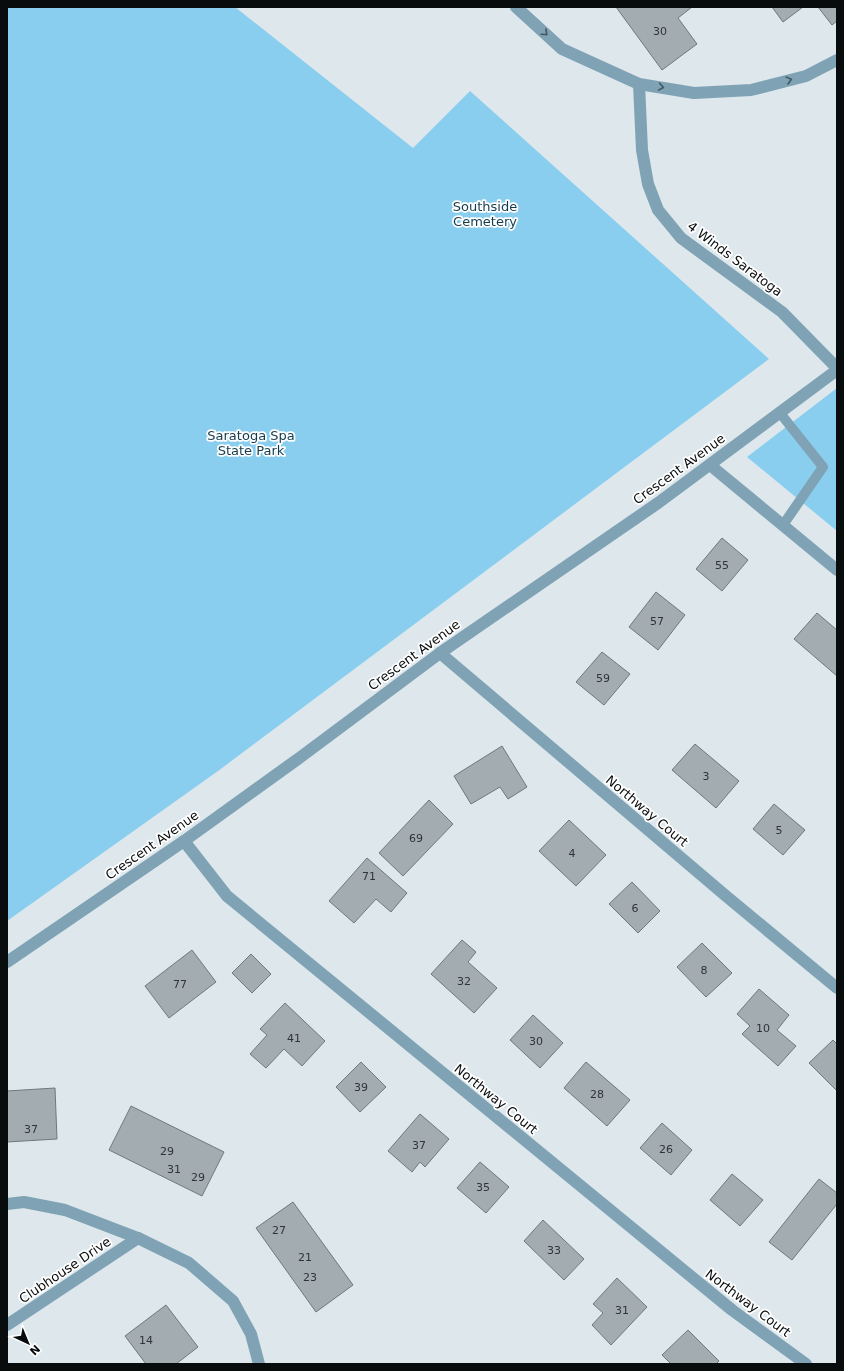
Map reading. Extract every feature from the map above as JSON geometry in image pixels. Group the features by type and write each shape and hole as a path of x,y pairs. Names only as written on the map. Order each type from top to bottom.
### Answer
{"street":[{"path":"516,7 562,49 639,84 694,93 751,90 806,76 837,60"},
{"name":"4 Winds Saratoga","path":"639,84 642,150 648,184 658,210 681,238 782,312 837,369"},
{"name":"Crescent Avenue","path":"7,962 184,841 302,756 440,653 658,503 837,369"},
{"path":"710,465 837,570"},
{"name":"Northway Court","path":"440,653 726,896 837,988"},
{"name":"Northway Court","path":"184,841 227,896 732,1310 806,1364"},
{"name":"Clubhouse Drive","path":"7,1204 24,1202 65,1210 138,1238 189,1263 233,1301 251,1334 259,1364"},
{"name":"Clubhouse Drive","path":"7,1325 138,1238"}],"lane":[{"path":"780,413 823,467 784,525"}],"green space":[{"name":"Saratoga Spa State Park","path":"7,7 235,7 413,148 470,91 769,359 218,771 7,921"},
{"path":"837,388 837,531 747,457"}],"building":[{"path":"616,7 692,7 678,18 697,44 662,70"},
{"path":"772,7 803,7 783,22"},
{"path":"818,7 837,7 837,21 832,25"},
{"path":"722,538 748,560 722,591 696,569"},
{"path":"656,592 685,615 658,650 629,627"},
{"path":"817,613 837,630 837,676 794,639"},
{"path":"602,652 630,674 604,705 576,682"},
{"path":"695,744 739,781 716,808 672,770"},
{"path":"502,746 527,787 508,799 500,787 471,804 454,776"},
{"path":"429,800 453,824 403,876 379,853"},
{"path":"774,804 805,830 783,855 753,829"},
{"path":"569,820 606,855 576,886 539,851"},
{"path":"367,858 407,893 391,912 376,899 354,923 329,901"},
{"path":"632,882 660,911 638,933 609,904"},
{"path":"462,940 476,952 468,962 497,988 474,1013 431,974"},
{"path":"702,943 732,973 706,997 677,967"},
{"path":"192,950 216,982 169,1018 145,986"},
{"path":"251,954 271,974 252,993 232,973"},
{"path":"759,989 789,1015 777,1030 796,1046 778,1066 742,1034 750,1026 737,1014"},
{"path":"285,1003 325,1041 302,1066 284,1049 266,1068 250,1054 267,1035 260,1029"},
{"path":"533,1015 563,1043 540,1068 510,1040"},
{"path":"833,1040 837,1044 837,1091 809,1063"},
{"path":"361,1062 386,1087 360,1112 336,1087"},
{"path":"586,1062 630,1100 607,1126 564,1088"},
{"path":"55,1088 57,1139 7,1142 7,1091"},
{"path":"131,1106 224,1152 202,1196 109,1150"},
{"path":"420,1114 449,1139 425,1167 420,1162 412,1172 388,1151"},
{"path":"662,1123 692,1150 671,1175 640,1148"},
{"path":"480,1162 509,1187 486,1213 457,1188"},
{"path":"732,1174 763,1200 740,1226 710,1200"},
{"path":"819,1179 837,1193 837,1204 792,1260 769,1242"},
{"path":"293,1202 353,1285 316,1312 256,1228"},
{"path":"543,1220 584,1259 564,1280 524,1241"},
{"path":"617,1278 647,1307 611,1345 592,1325 603,1313 593,1304"},
{"path":"166,1305 198,1347 176,1364 146,1364 125,1336"},
{"path":"688,1330 719,1361 716,1364 671,1364 662,1355"}],"park label":[{"name":"Southside Cemetery","path":"485,214"}]}
